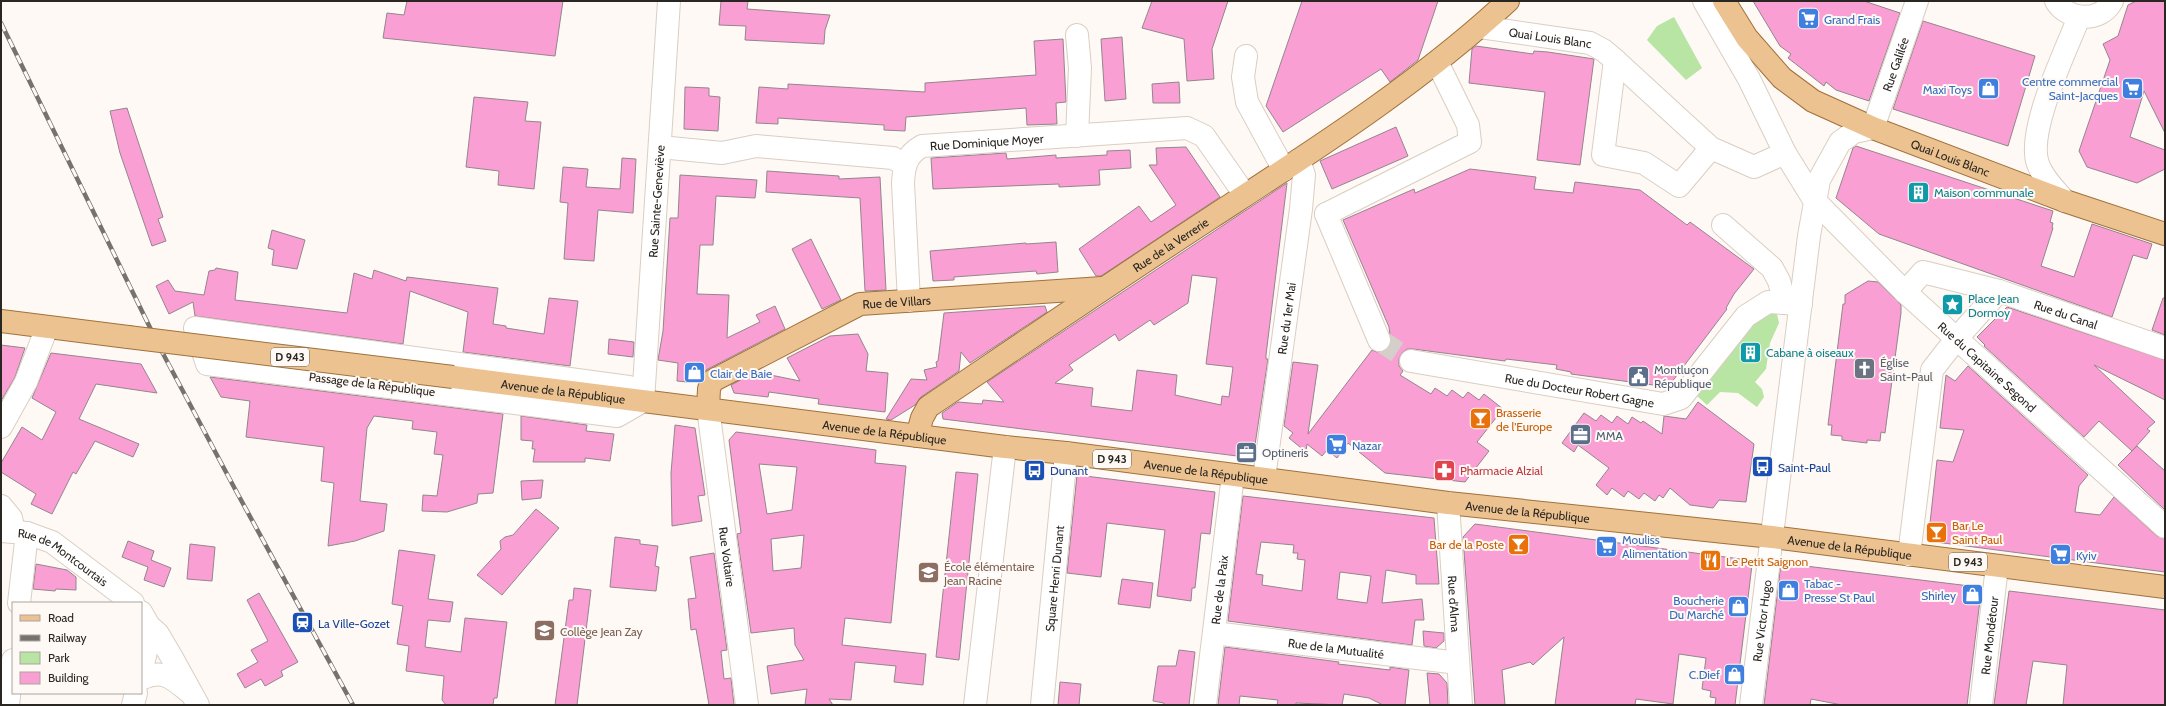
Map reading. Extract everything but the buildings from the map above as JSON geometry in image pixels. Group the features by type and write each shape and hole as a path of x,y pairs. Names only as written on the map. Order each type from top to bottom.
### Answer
{"main road":[{"name":"Rue de la Verrerie","path":"917,436 922,418 928,407 1103,288 1291,165 1437,62 1480,27 1508,1"},
{"name":"Quai Louis Blanc","path":"1724,1 1747,38 1782,78 1813,101 1872,128 2065,201 2165,234"},
{"name":"Rue de Villars","path":"708,408 709,390 712,381 860,304 1103,288"},
{"name":"D 943","path":"1,321 47,327"},
{"name":"Avenue de la République","path":"47,327 708,408 917,436 1264,478 1448,503 1772,537 2165,587"}],"street":[{"name":"Rue Sainte-Geneviève","path":"643,401 669,1"},
{"path":"1704,1 1749,79 1785,153 1814,200"},
{"name":"Rue Galilée","path":"1872,128 1917,1"},
{"path":"2056,1 2066,12 2079,17 2089,17 2101,12 2112,1"},
{"path":"2065,201 2046,179 2038,164 2035,143 2039,118 2079,17"},
{"name":"Quai Louis Blanc","path":"1480,27 1590,43 1603,50 1711,148 1754,167 1785,153"},
{"path":"1077,35 1080,68 1077,136"},
{"name":"Rue du 1er Mai","path":"1246,56 1243,77 1247,102 1291,165 1304,175 1264,478"},
{"path":"1614,60 1603,155 1644,163 1679,186 1711,148"},
{"path":"1300,209 1326,214 1470,142 1468,126 1437,62"},
{"name":"Rue Dominique Moyer","path":"904,165 912,152 922,146 1187,128 1204,136 1245,195"},
{"path":"1772,537 1793,304 1814,200 1819,180 1840,142 1854,132 1872,128"},
{"path":"660,147 722,153 752,146 791,148 893,158 904,165 903,183 909,301"},
{"name":"Rue du Capitaine Segond","path":"1814,200 1905,292 2165,526"},
{"path":"1326,214 1379,340"},
{"path":"1723,225 1772,268 1793,304"},
{"name":"Rue du Canal","path":"1905,292 1923,272 1999,290 2165,348"},
{"path":"1908,555 1932,370 1957,338 1999,290"},
{"name":"Rue du Docteur Robert Gagne","path":"1411,361 1663,404 1681,398 1746,316 1768,302 1793,304"},
{"path":"1,427 26,382 47,327"},
{"name":"Passage de la République","path":"195,328 629,387 643,401 616,416 208,364 195,328"},
{"name":"Rue Voltaire","path":"708,408 747,705"},
{"path":"975,705 1005,447"},
{"name":"Square Henri Dunant","path":"1042,705 1066,453"},
{"name":"Rue de la Paix","path":"1205,705 1233,475"},
{"name":"Rue d'Alma","path":"1448,503 1461,705"},
{"name":"Rue de Montcourtais","path":"1,506 11,518 14,532 52,542 132,602"},
{"path":"14,532 19,602"},
{"name":"Rue Victor Hugo","path":"1751,705 1772,537"},
{"name":"Rue Mondétour","path":"1981,705 1997,566"},
{"path":"142,669 148,643 145,619"},
{"path":"145,619 158,634 194,699"},
{"name":"Rue de la Mutualité","path":"1214,633 1458,663"},
{"path":"8,705 12,669"},
{"path":"142,679 152,674 164,674 194,699"},
{"path":"134,705 136,694"}],"green space":[{"path":"1674,17 1702,68 1686,80 1647,40 1657,26"},
{"path":"1768,309 1777,314 1779,323 1770,343 1766,369 1755,382 1762,389 1764,397 1757,407 1738,393 1720,392 1707,405 1696,395 1760,312"}],"tunnel":[{"path":"1379,340 1411,361"}],"railway":[{"path":"1,23 160,348 353,705"}],"place":[{"name":"Grand Frais","path":"1808,19"},
{"name":"Centre commercial Saint-Jacques","path":"2133,88"},
{"name":"Maxi Toys","path":"1988,89"},
{"name":"Maison communale","path":"1918,192"},
{"name":"Place Jean Dormoy","path":"1952,305"},
{"name":"Cabane à oiseaux","path":"1750,352"},
{"name":"Église Saint-Paul","path":"1864,369"},
{"name":"Clair de Baie","path":"694,373"},
{"name":"Montluçon République","path":"1638,376"},
{"name":"Brasserie de l'Europe","path":"1480,419"},
{"name":"MMA","path":"1580,435"},
{"name":"Nazar","path":"1337,445"},
{"name":"Optineris","path":"1246,452"},
{"name":"Saint-Paul","path":"1763,467"},
{"name":"Dunant","path":"1035,470"},
{"name":"Pharmacie Alzial","path":"1444,470"},
{"name":"Bar Le Saint Paul","path":"1936,532"},
{"name":"Bar de la Poste","path":"1519,544"},
{"name":"Mouliss Alimentation","path":"1607,546"},
{"name":"Kyiv","path":"2060,555"},
{"name":"Le Petit Saignon","path":"1711,561"},
{"name":"École élémentaire Jean Racine","path":"928,573"},
{"name":"Tabac - Presse St Paul","path":"1788,590"},
{"name":"Shirley","path":"1972,595"},
{"name":"Boucherie Du Marché","path":"1739,607"},
{"name":"La Ville-Gozet","path":"302,623"},
{"name":"Collège Jean Zay","path":"544,631"},
{"name":"C.Dief","path":"1735,674"}]}
